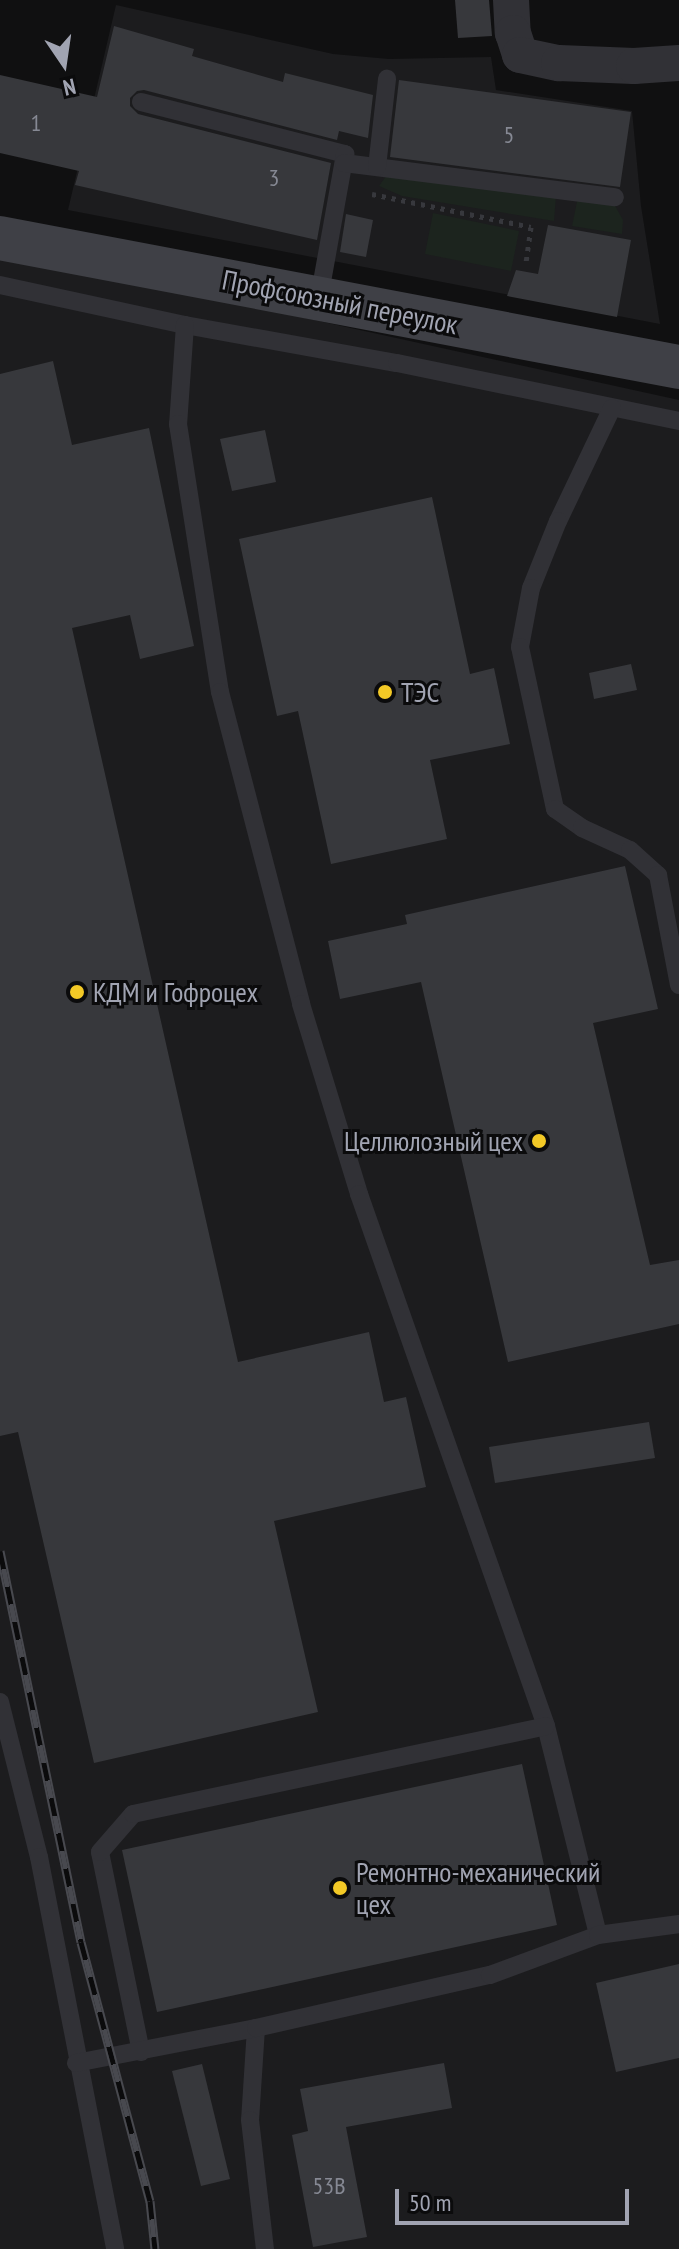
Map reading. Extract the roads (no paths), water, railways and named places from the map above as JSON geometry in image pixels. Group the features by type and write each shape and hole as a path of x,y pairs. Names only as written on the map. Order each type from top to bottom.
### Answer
{"main road":[{"name":"Профсоюзный переулок","path":"0,238 679,367"}],"street":[{"path":"511,0 513,33 520,55 559,63 634,66 679,63"}],"lane":[{"path":"377,167 387,79"},
{"path":"141,102 345,154 319,298"},
{"path":"344,163 615,197"},
{"path":"0,285 185,325 397,363 679,421"},
{"path":"185,325 178,424 220,692 301,1004 359,1194 546,1726 598,1935"},
{"path":"612,408 558,521 531,588 520,647 555,809 582,828 630,850 658,875 679,985"},
{"path":"0,1702 39,1857 76,2063 115,2249"},
{"path":"141,2052 100,1852 133,1814 546,1726"},
{"path":"76,2063 256,2028 490,1975 598,1935 679,1924"},
{"path":"256,2028 250,2120 265,2249"}],"railway":[{"path":"0,1551 81,1942 150,2201 155,2249"}],"place":[{"name":"ТЭС","path":"385,692"},
{"name":"КДМ и Гофроцех","path":"77,992"},
{"name":"Целлюлозный цех","path":"539,1141"},
{"name":"Ремонтно-механический цех","path":"340,1888"}]}
